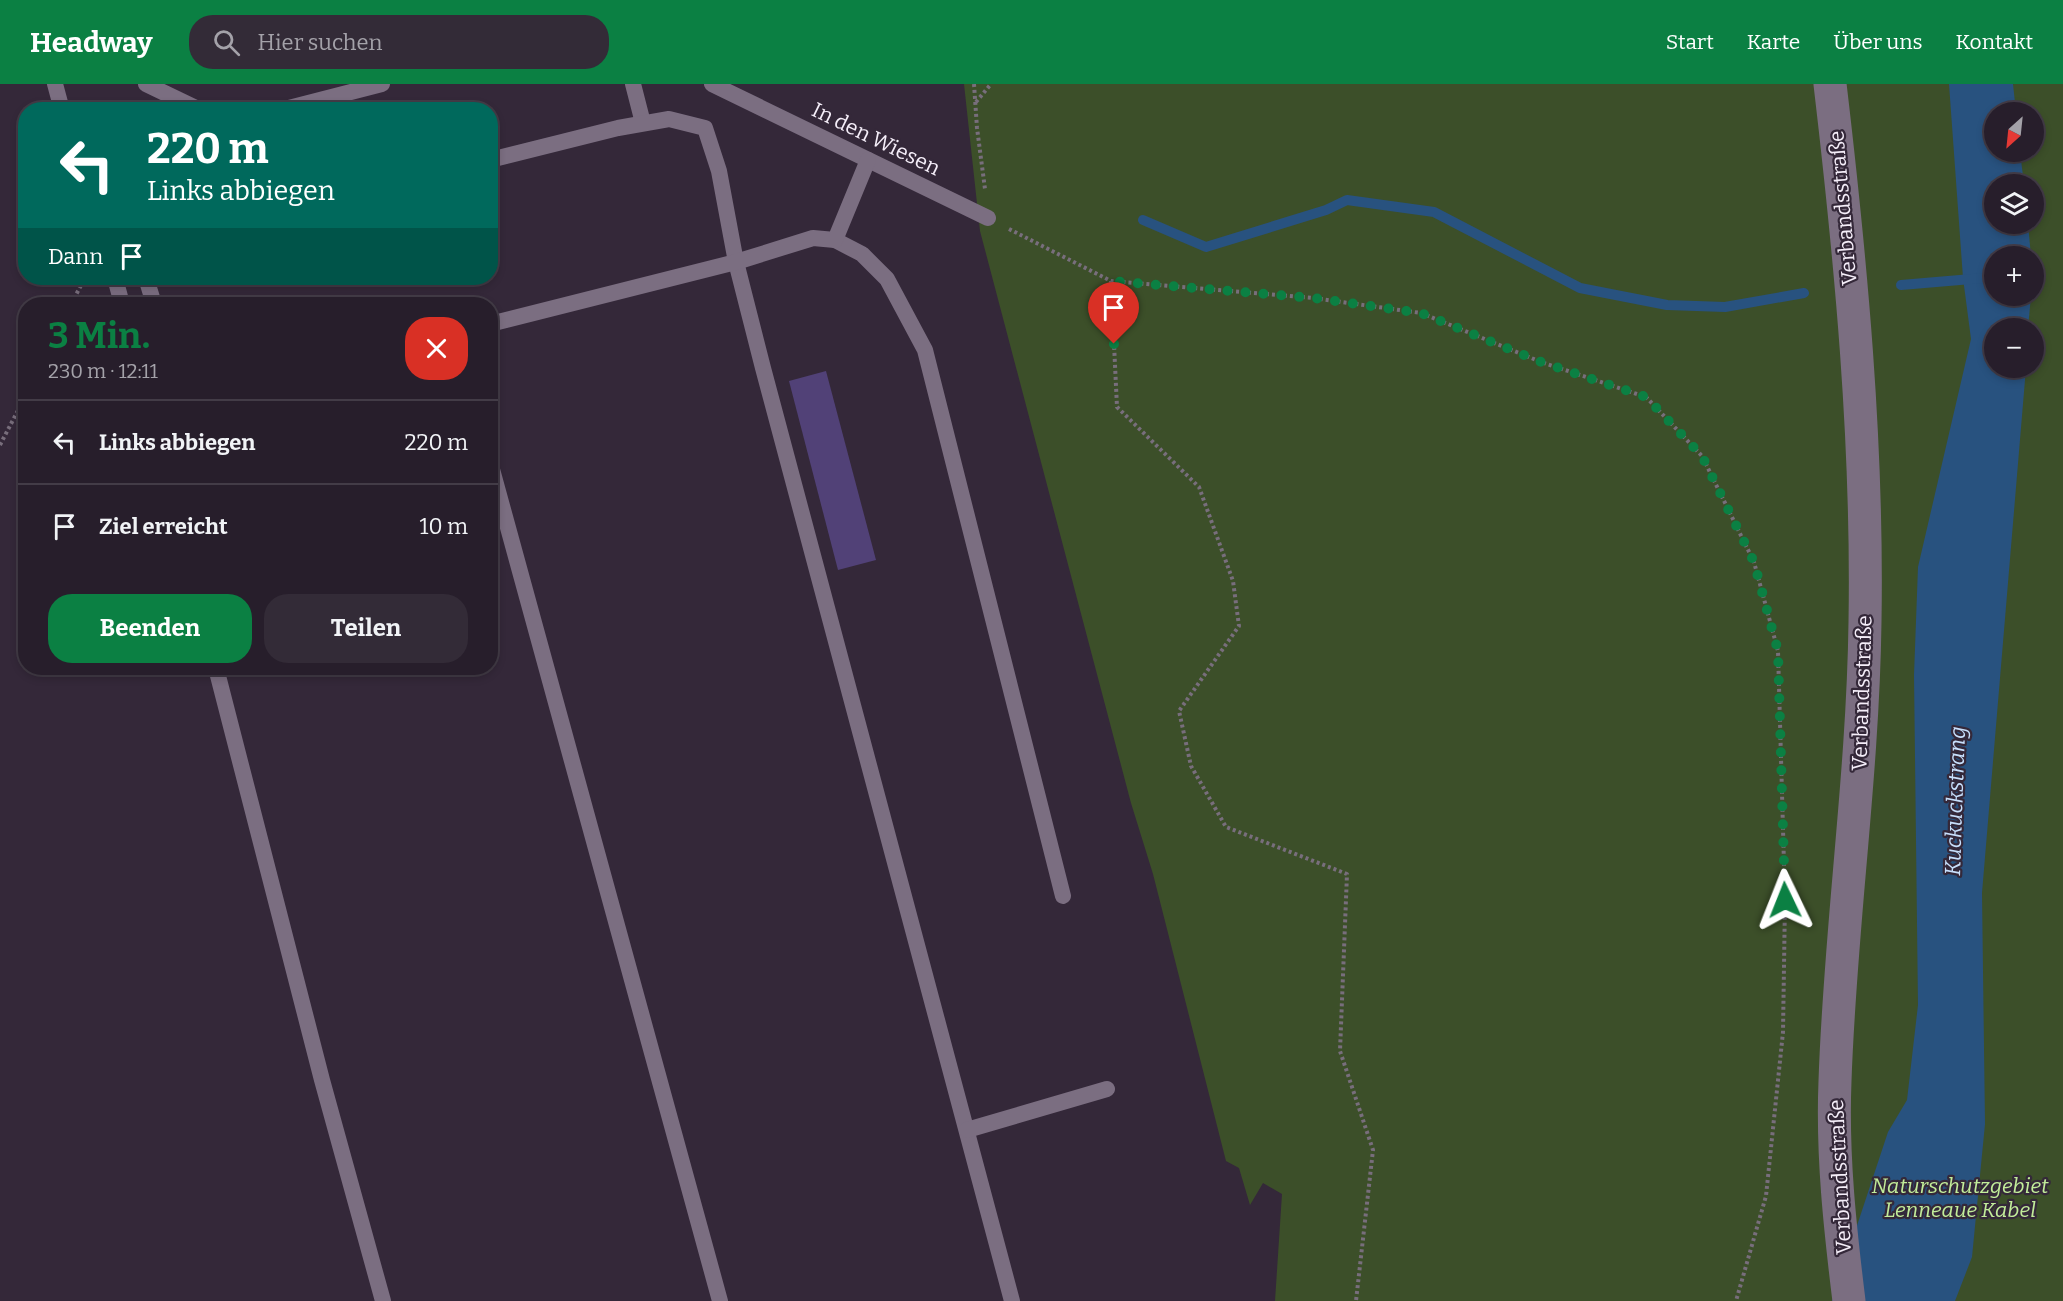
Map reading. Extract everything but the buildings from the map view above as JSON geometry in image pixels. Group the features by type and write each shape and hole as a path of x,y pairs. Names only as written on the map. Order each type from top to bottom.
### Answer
{"main road":[{"name":"Verbandsstraße","path":"1830,84 1844,202 1864,482 1865,623 1858,791 1835,1081 1837,1206 1849,1301"}],"lane":[{"path":"55,84 60,102"},
{"path":"146,84 183,102"},
{"path":"312,102 382,84"},
{"path":"633,84 643,123"},
{"name":"In den Wiesen","path":"712,84 988,218"},
{"path":"498,158 618,128 669,119 705,128 719,171 736,262 1012,1301"},
{"path":"835,240 868,160"},
{"path":"498,322 736,262 813,238 835,240 862,254 887,279 924,350 1063,896"},
{"path":"498,491 720,1301"},
{"path":"218,675 322,1080 384,1301"},
{"path":"967,1130 1107,1089"}],"path":[{"path":"974,84 988,218 1111,281 1313,298 1421,313 1541,362 1646,397 1702,456 1754,562 1778,651 1785,900 1783,1032 1766,1196 1736,1301"},
{"path":"975,103 991,84"},
{"path":"1111,281 1117,408 1199,487 1233,580 1239,626 1179,711 1191,765 1226,827 1347,874 1340,1051 1373,1150 1356,1301"},
{"path":"0,445 18,410"}],"green space":[{"name":"Naturschutzgebiet Lenneaue Kabel","path":"964,84 2063,84 2063,1301 1275,1301 1282,1194 1263,1183 1250,1205 1239,1168 1226,1161 1153,874 1131,803 980,231"}],"water":[{"name":"Kuckuckstrang","path":"1949,84 2013,84 2015,102 1984,102 1984,162 2021,162 2023,174 1984,174 1984,234 2029,234 2030,246 1984,246 1984,306 2030,306 2029,318 1984,318 1984,378 2025,378 1982,893 1985,1124 1972,1257 1955,1301 1832,1301 1888,1132 1907,1100 1918,1005 1914,675 1918,567 1971,339 1963,278"}],"waterway":[{"path":"1143,220 1206,247 1326,210 1347,200 1434,212 1580,288 1667,305 1725,307 1804,293"},
{"path":"1901,285 1984,278"}],"route":[{"path":"1114,344 1111,281 1313,298 1421,313 1541,362 1646,397 1702,456 1754,562 1778,651 1785,900"}]}
